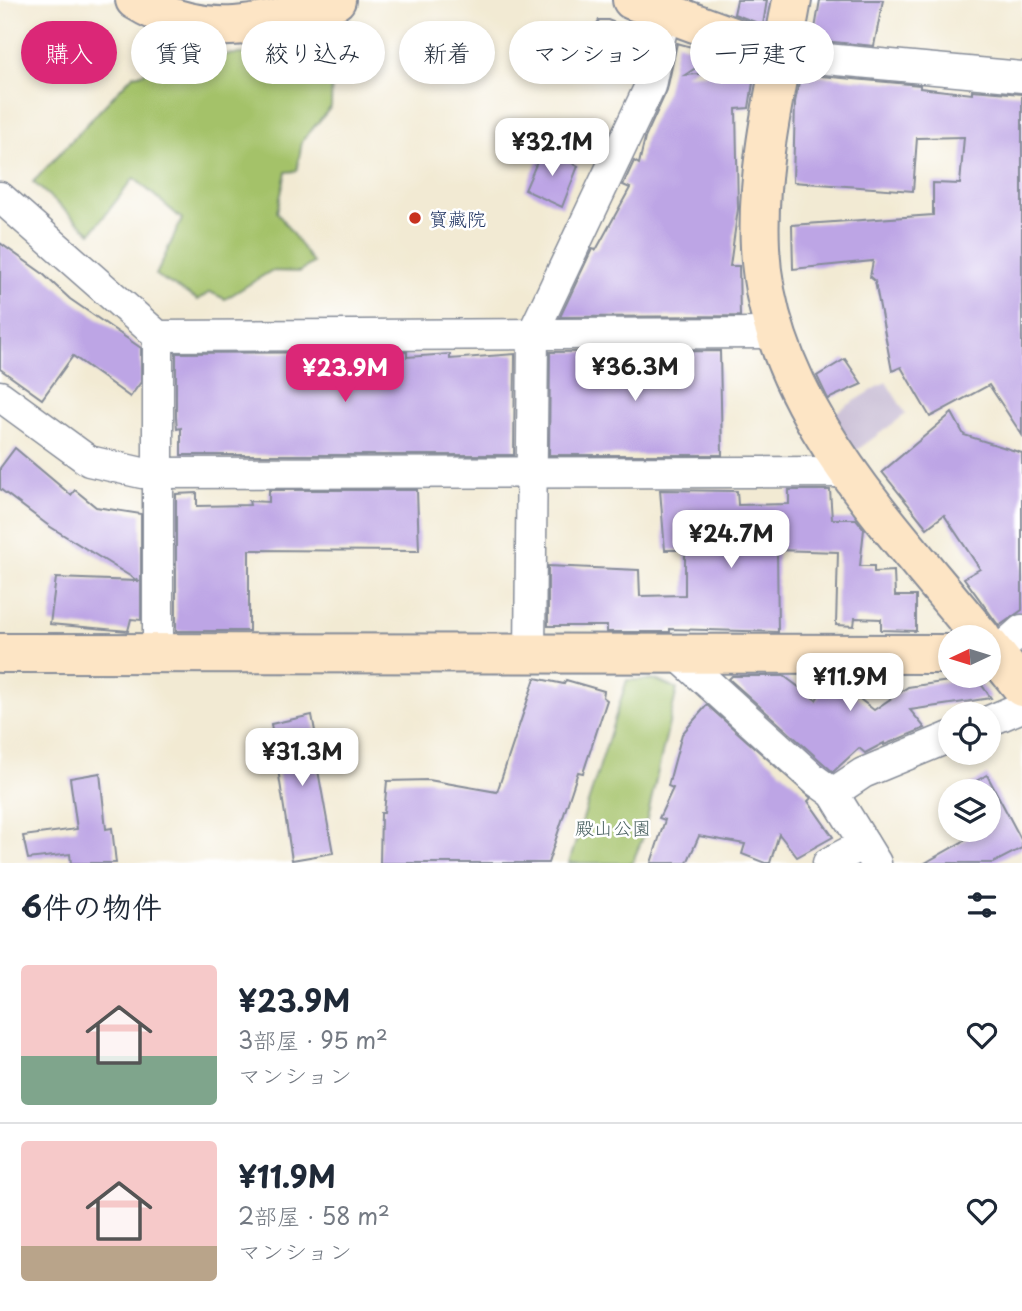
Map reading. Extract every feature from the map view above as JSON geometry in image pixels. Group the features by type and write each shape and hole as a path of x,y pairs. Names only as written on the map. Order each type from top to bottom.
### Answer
{"street":[{"path":"135,0 171,20 226,26 289,18 336,0"},
{"path":"788,21 792,0"},
{"path":"530,656 533,332 650,86 656,4 698,21"},
{"path":"834,60 1022,77"},
{"path":"777,84 765,158 760,248 774,333 786,369 849,472 979,625"},
{"path":"0,197 158,336 533,332 774,333"},
{"path":"158,336 158,652"},
{"path":"0,396 89,461 142,473 849,472"},
{"path":"0,653 530,656 938,654"},
{"path":"676,654 833,793 870,854 828,863"},
{"path":"1001,654 1022,687"},
{"path":"1001,716 1022,707"},
{"path":"833,793 863,773 938,742"}],"shaded area":[{"path":"886,382 906,414 853,453 830,416"}],"green space":[{"path":"241,54 241,84 332,84 331,107 302,141 297,171 286,172 277,212 313,263 299,272 271,271 225,299 210,292 198,300 156,275 182,219 134,178 91,233 33,182 131,77 131,84 227,84 227,55"},
{"name":"殿山公園","path":"627,680 656,680 677,689 642,840 632,863 569,863"}],"building":[{"path":"737,0 767,0 764,21 752,21 734,14"},
{"path":"820,0 883,0 874,46 834,42 834,21 816,21"},
{"path":"677,43 690,47 690,72 685,75 690,75 690,84 753,84 749,108 736,109 738,209 730,266 739,266 740,316 560,317 592,249 596,250 630,188 623,185 634,161 639,164 645,138 668,84 676,84"},
{"path":"834,77 920,85 920,88 972,94 972,90 1022,94 1022,435 989,385 930,417 901,367 892,371 875,281 870,277 873,261 793,269 792,225 933,215 933,183 960,184 964,137 917,138 913,191 793,182 795,102 799,84 834,84"},
{"path":"543,148 578,166 562,207 525,190"},
{"path":"0,243 42,273 70,299 141,348 141,382 130,397 73,356 42,399 0,369"},
{"path":"720,351 722,455 549,455 550,352"},
{"path":"407,352 407,357 450,354 450,359 515,354 514,455 181,455 181,428 177,429 176,417 176,353"},
{"path":"845,359 862,384 828,399 817,376"},
{"path":"952,413 964,435 1022,453 1022,610 998,625 964,578 980,569 944,515 927,528 882,472"},
{"path":"15,448 71,495 75,490 96,507 141,514 141,620 131,619 128,631 50,624 56,578 138,581 49,526 0,489 0,468"},
{"path":"269,490 417,490 419,551 249,550 249,631 176,631 176,494 197,493 197,506 250,505 249,501 269,502"},
{"path":"660,490 737,491 738,505 789,504 789,490 830,490 832,519 856,519 864,529 860,566 874,566 874,572 894,571 895,596 916,596 916,631 881,630 881,619 855,618 854,626 836,625 838,552 777,550 778,632 670,629 670,632 607,632 607,626 548,626 548,566 639,570 640,596 685,595 685,550 665,550"},
{"path":"732,676 784,676 816,700 830,676 874,710 908,687 938,683 938,688 984,688 991,698 938,702 938,706 910,710 925,728 865,753 859,748 833,772 729,679"},
{"path":"535,678 564,684 566,680 604,691 603,697 607,700 583,773 578,772 548,863 380,863 381,813 384,813 387,781 429,780 497,792"},
{"path":"707,705 811,798 808,801 833,837 797,857 779,834 770,863 765,863 742,854 745,844 699,836 687,863 651,863 665,820 659,818 673,788 668,786 682,734"},
{"path":"312,715 319,753 315,754 333,853 292,860 271,724"},
{"path":"100,773 106,829 112,828 116,863 71,863 70,854 28,859 23,836 77,829 70,778"},
{"path":"1001,801 1022,841 1022,848 993,863 925,863 962,842 1001,842"}],"place":[{"name":"寳藏院","path":"415,218"}]}
